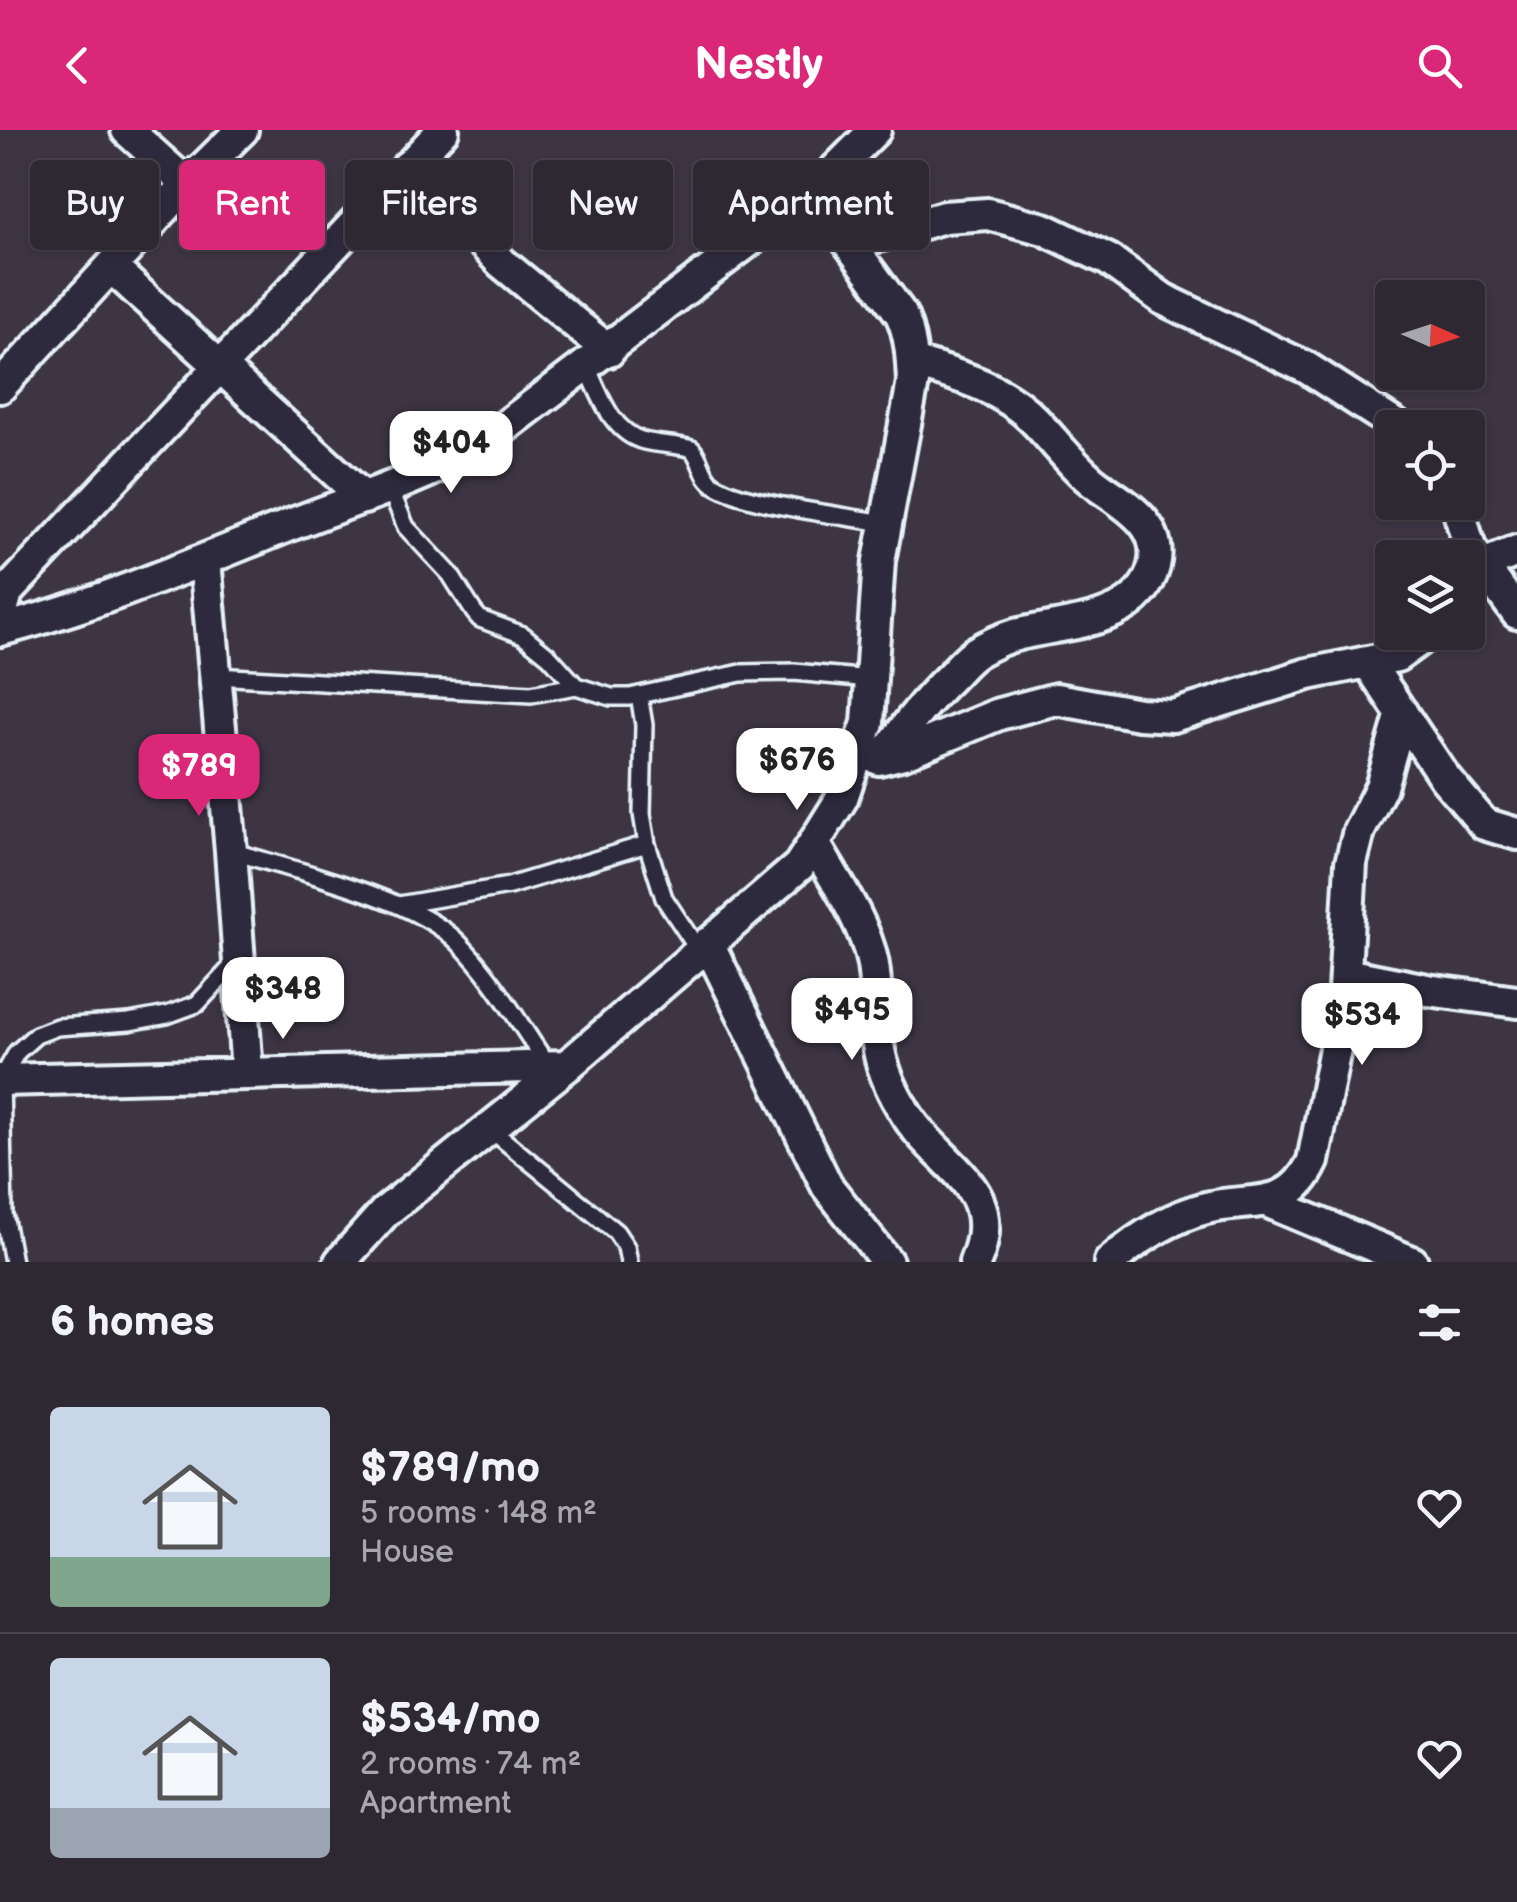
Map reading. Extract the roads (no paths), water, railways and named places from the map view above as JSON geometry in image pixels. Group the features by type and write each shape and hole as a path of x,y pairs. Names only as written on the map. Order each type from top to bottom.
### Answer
{"street":[{"path":"127,130 179,177"},
{"path":"211,160 242,130"},
{"path":"414,160 442,130"},
{"path":"845,160 875,130"},
{"path":"0,387 179,193"},
{"path":"929,221 988,214 1044,229 1110,260 1163,299 1307,368 1375,412"},
{"path":"2,600 345,232"},
{"path":"489,250 598,359"},
{"path":"0,630 63,612 205,560 436,470 478,447 739,250"},
{"path":"855,250 908,328 913,382 884,523 870,679 870,761"},
{"path":"110,267 219,365 377,493"},
{"path":"340,1262 385,1212 490,1129 558,1066 798,866 870,761 973,653 1008,636 1095,619 1116,610 1131,600 1150,577 1156,549 1136,513 1094,483 1035,420 1006,395 967,378 912,362"},
{"path":"1485,560 1517,551"},
{"path":"205,560 232,851 247,1073"},
{"path":"1485,577 1517,613"},
{"path":"870,761 904,753 999,714 1056,699 1173,716 1308,674 1369,664 1405,650"},
{"path":"1369,664 1445,778 1484,824 1517,834"},
{"path":"1110,1262 1156,1229 1205,1208 1266,1201 1296,1188 1313,1160 1346,974 1351,863 1363,820 1381,786 1402,713"},
{"path":"814,842 872,958 878,1044 884,1071 922,1136 953,1166 980,1201 985,1224 975,1262"},
{"path":"704,947 827,1186 888,1262"},
{"path":"1346,974 1469,998 1517,1002"},
{"path":"0,1080 558,1066"},
{"path":"1266,1201 1412,1262"}],"lane":[{"path":"598,359 616,425 630,436 692,449 712,483 734,493 884,523"},
{"path":"377,493 450,574 480,619 524,635 550,656 576,686"},
{"path":"216,676 531,694 576,686 610,696 639,695 741,673 794,672 870,679"},
{"path":"639,695 644,725 642,814 647,844 664,898 704,947"},
{"path":"395,905 509,886 647,844"},
{"path":"232,851 424,917 456,940 483,970 558,1066"},
{"path":"13,1262 4,1214 0,1080 17,1052 36,1034 57,1026 129,1022 197,1004 239,958"},
{"path":"490,1129 616,1232 630,1262"}]}
